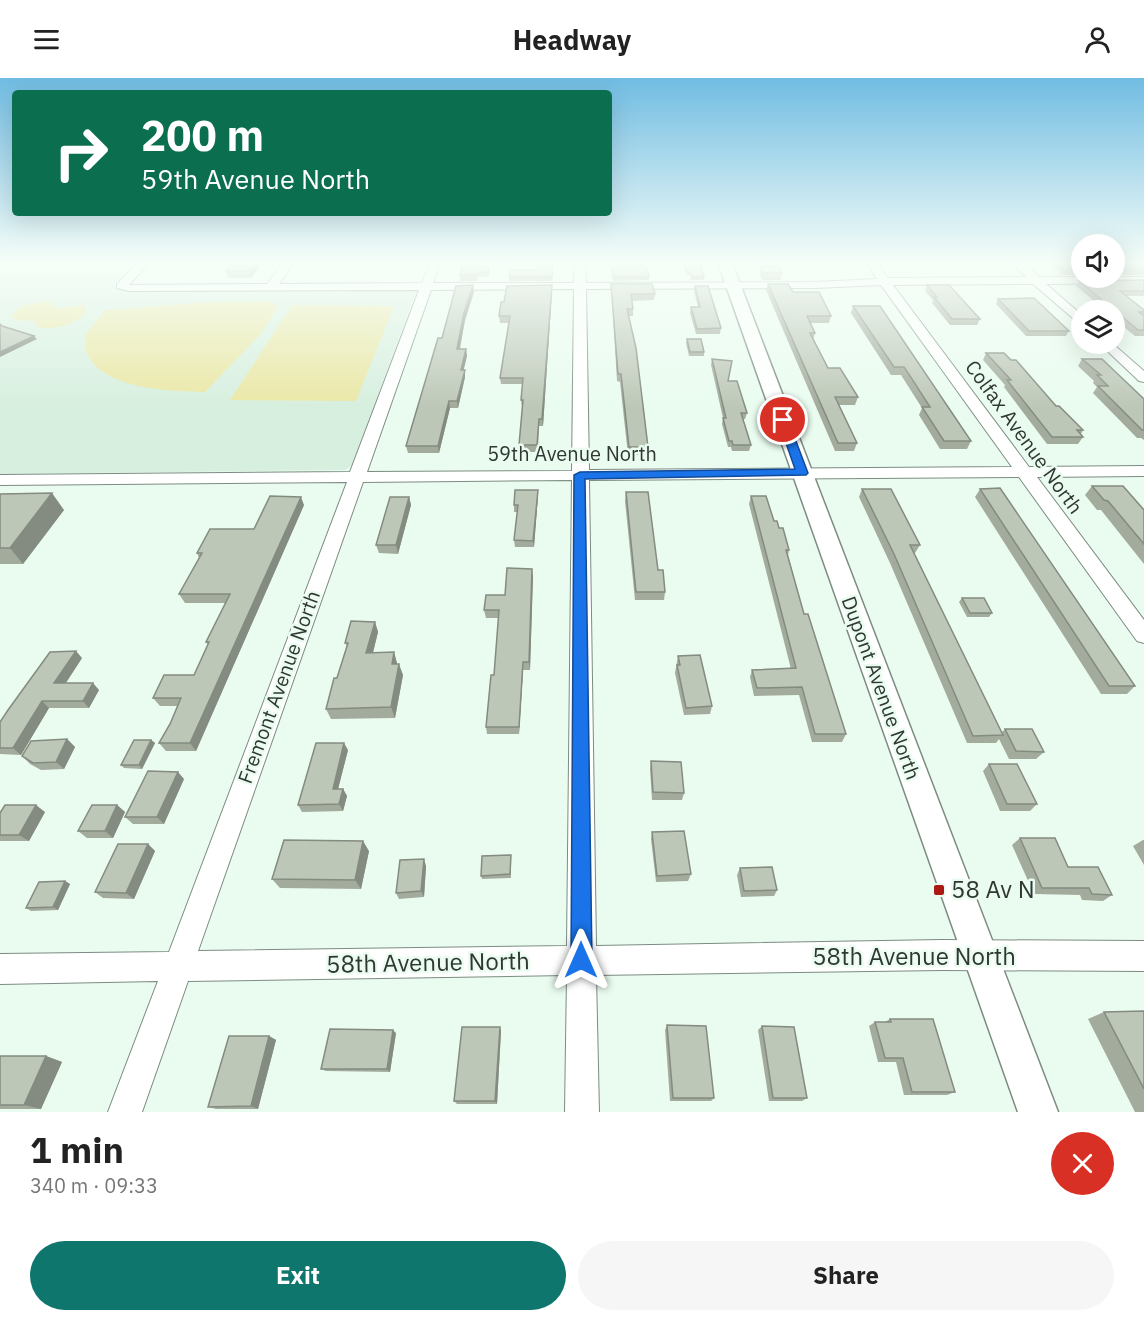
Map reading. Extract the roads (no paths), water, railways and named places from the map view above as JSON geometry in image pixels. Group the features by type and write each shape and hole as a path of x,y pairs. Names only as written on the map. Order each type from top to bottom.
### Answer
{"street":[{"name":"Fremont Avenue North","path":"125,1112 417,311"},
{"path":"580,311 582,1112"},
{"name":"Dupont Avenue North","path":"743,311 1038,1112"},
{"name":"Colfax Avenue North","path":"907,311 1144,635"},
{"path":"1117,354 1144,378"},
{"name":"59th Avenue North","path":"0,480 1144,471"},
{"name":"58th Avenue North","path":"0,969 980,955 1144,956"}],"place":[{"name":"58 Av N","path":"939,890"}]}
